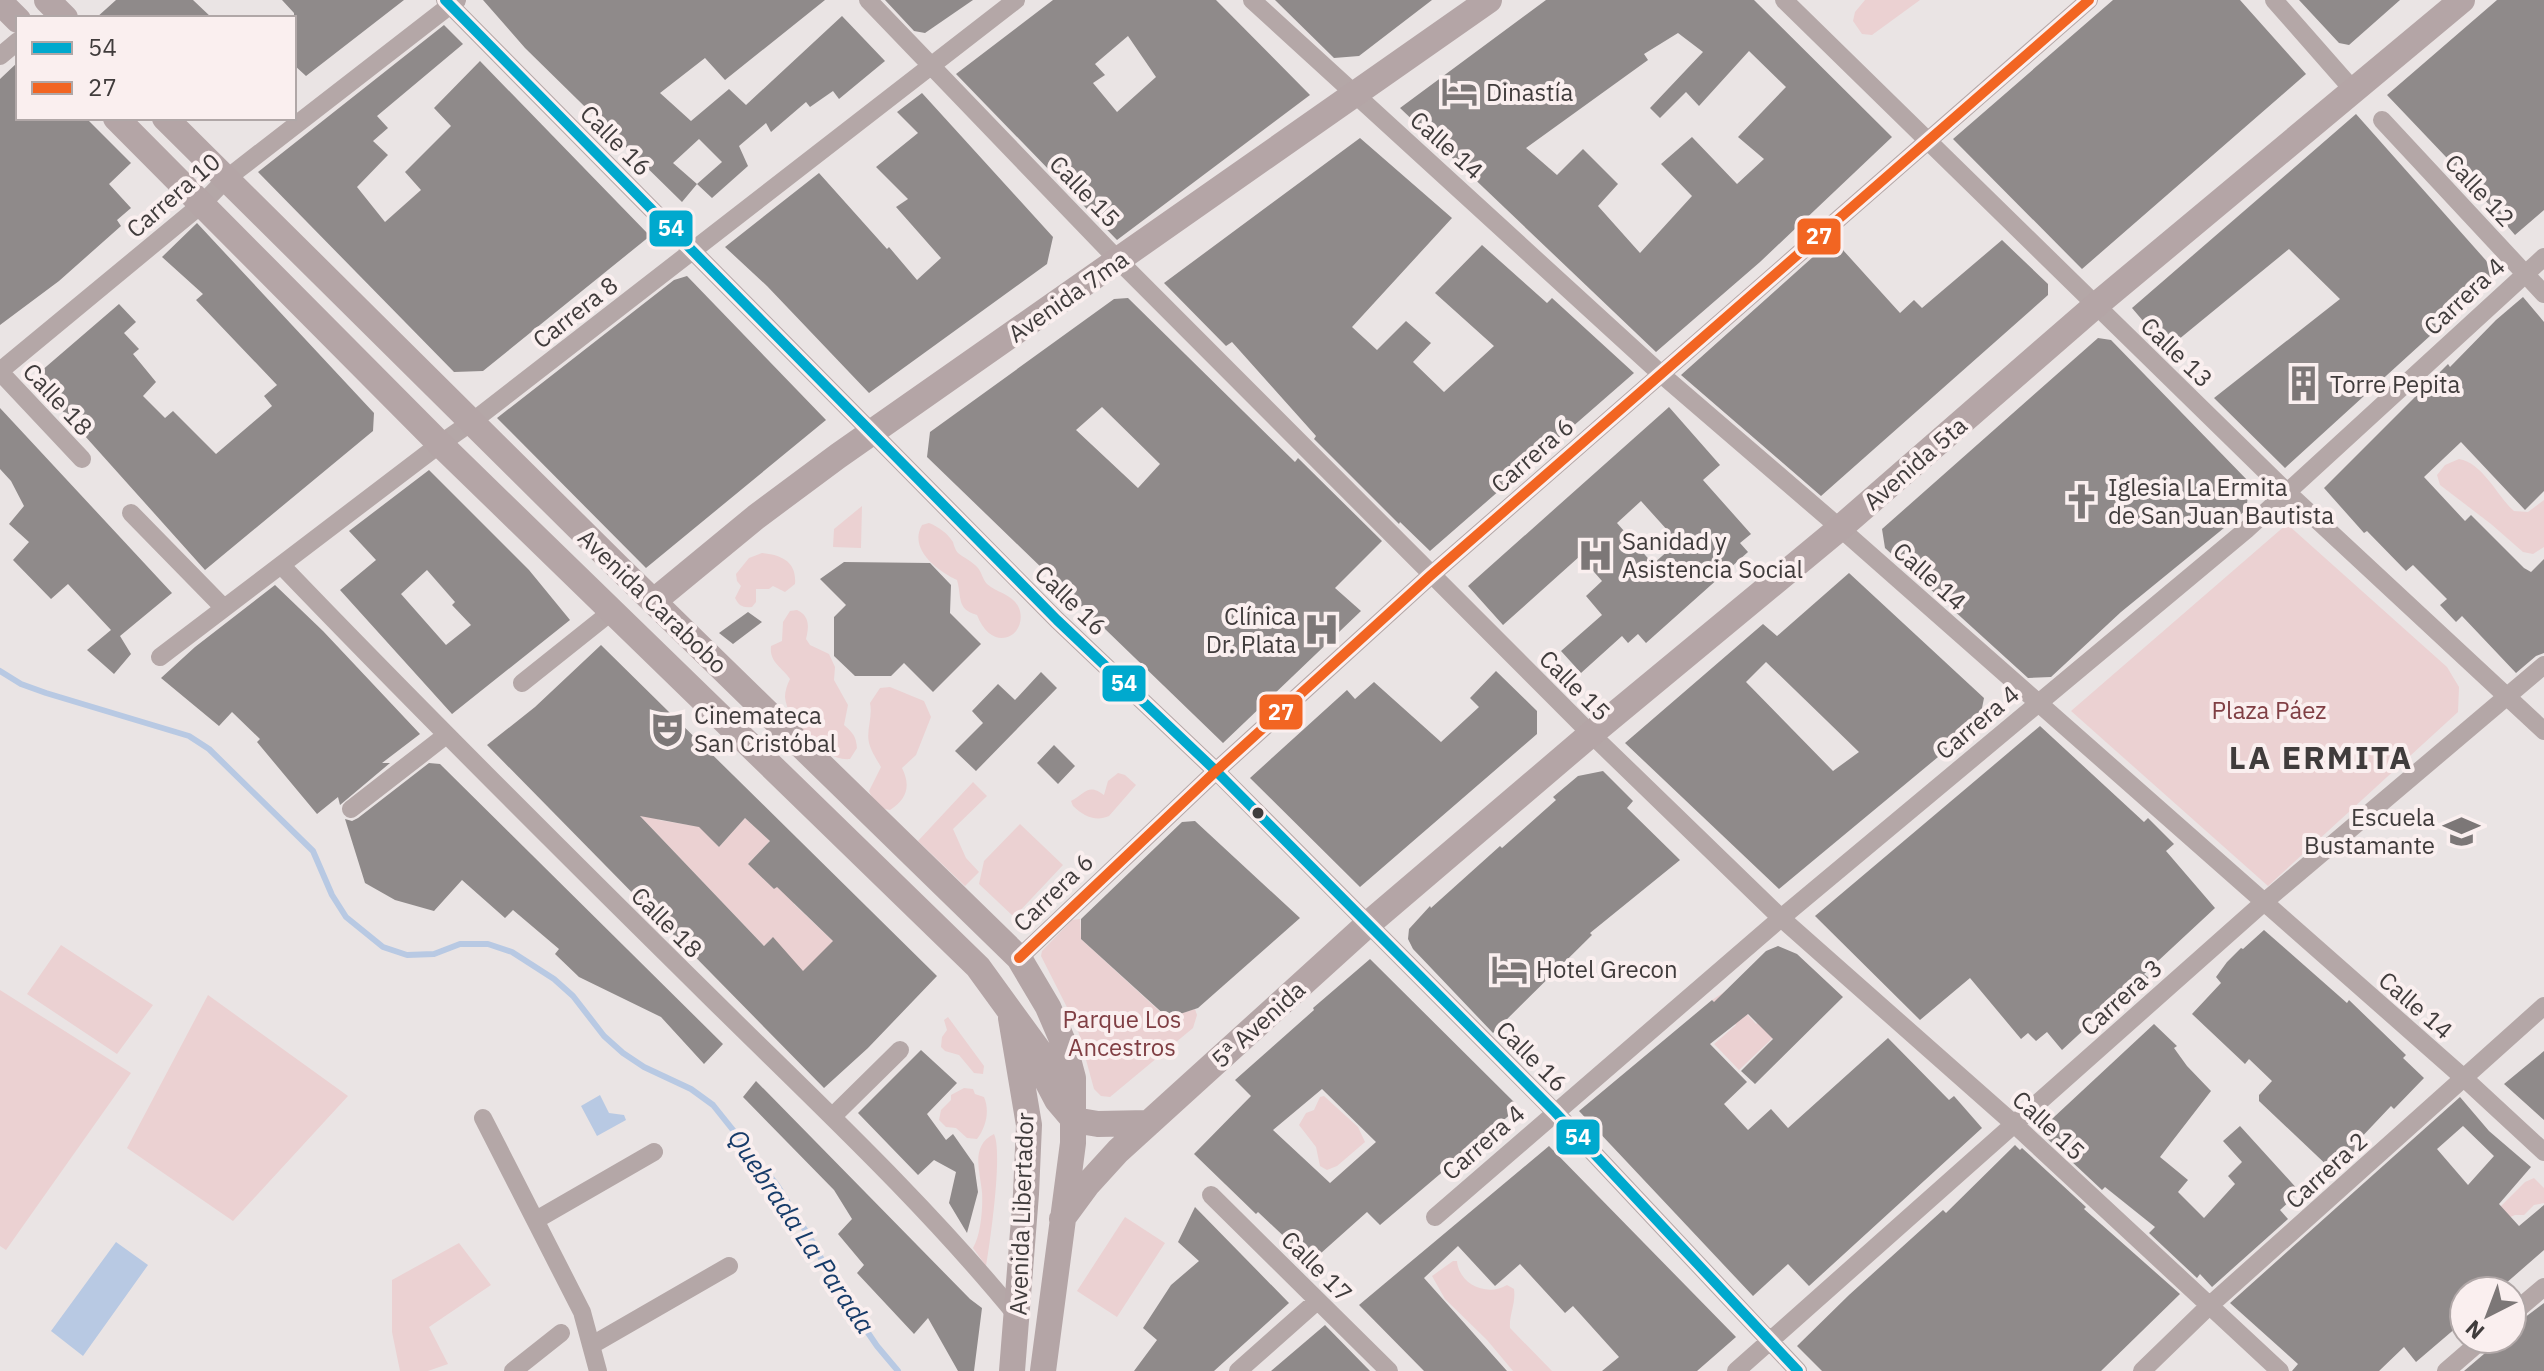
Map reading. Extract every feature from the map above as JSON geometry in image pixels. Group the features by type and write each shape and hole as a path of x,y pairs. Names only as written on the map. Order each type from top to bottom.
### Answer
{"main road":[{"name":"Avenida 7ma","path":"654,601 756,517 873,432 1489,0"},
{"name":"Avenida 5ta","path":"1367,925 1840,528 2095,306 2462,0"},
{"path":"0,2 16,18"},
{"name":"Avenida Carabobo","path":"118,120 440,444 978,967 1039,1051 1047,1081 1057,1100 1074,1120"},
{"name":"Avenida Carabobo","path":"167,120 1019,958 1048,1007 1064,1044 1073,1078 1074,1120"},
{"path":"646,646 654,601"},
{"name":"5ª Avenida","path":"1062,1219 1097,1174 1149,1123 1367,925"},
{"name":"Avenida Libertador","path":"1010,1011 1029,1125 1012,1371"},
{"path":"1074,1120 1098,1124 1149,1123"},
{"name":"Avenida Libertador","path":"1043,1371 1074,1120"}],"street":[{"name":"Calle 15","path":"868,0 1119,261 1591,734 1781,918 2014,1124 2280,1371"},
{"name":"Carrera 8","path":"160,657 473,421 1016,0"},
{"name":"Calle 14","path":"1252,0 1661,374 1840,528 2544,1152"},
{"name":"Calle 13","path":"1784,0 2288,493 2544,731"},
{"name":"Carrera 6","path":"1019,958 1216,771 1430,576 2089,0"},
{"path":"2274,0 2354,91"},
{"name":"Carrera 10","path":"0,371 202,204 226,179 451,2"},
{"name":"Calle 16","path":"451,2 1046,609 1216,771 1555,1112 1798,1371"},
{"path":"0,56 16,43"},
{"name":"Calle 12","path":"2382,120 2544,294"},
{"name":"Carrera 4","path":"1435,1217 1781,918 2288,493 2544,257"},
{"name":"Calle 18","path":"0,371 82,459"},
{"path":"131,513 224,608"},
{"name":"Calle 18","path":"281,565 445,736 832,1117 956,1246 1017,1316"},
{"path":"522,683 611,612"},
{"name":"Carrera 3","path":"1736,1371 2263,903 2544,665"},
{"path":"351,809 445,736"},
{"name":"Carrera 2","path":"2142,1371 2209,1306 2544,1006"},
{"path":"832,1117 900,1050"},
{"path":"483,1118 582,1312 598,1371"},
{"path":"536,1220 654,1152"},
{"name":"Calle 17","path":"1211,1195 1389,1371"},
{"path":"592,1345 729,1266"},
{"path":"2528,1300 2544,1287"},
{"path":"1238,1371 1317,1301"},
{"path":"513,1371 561,1333"},
{"path":"2446,1371 2464,1355"}],"green space":[{"path":"1865,0 1920,0 1872,35 1862,34 1853,21 1855,12"},
{"path":"2459,459 2482,473 2514,511 2528,512 2544,500 2544,547 2533,554 2523,552 2440,485 2437,475 2445,465"},
{"path":"862,506 861,548 833,547 834,529"},
{"path":"929,523 948,536 957,552 978,568 987,584 1018,606 1020,620 1013,634 999,638 991,634 977,615 963,606 957,580 934,565 922,551 919,534 922,525"},
{"name":"Plaza Páez","path":"2287,524 2447,667 2459,687 2458,712 2268,886 2071,711"},
{"path":"762,553 787,561 794,570 795,584 785,592 773,586 756,589 756,602 752,607 744,607 735,598 741,586 736,574 749,558"},
{"path":"797,610 806,619 806,639 810,645 829,654 835,667 834,680 848,705 844,725 854,735 857,744 850,759 829,754 808,738 787,707 785,695 790,679 774,660 771,646 782,641 783,622 790,611"},
{"path":"890,687 924,701 931,717 916,755 902,768 907,786 904,797 890,810 877,804 869,791 881,767 868,738 870,703 880,688"},
{"path":"1118,773 1136,785 1109,816 1090,817 1073,806 1071,801 1087,790 1104,795 1108,781"},
{"path":"973,782 987,796 953,829 966,858 979,872 965,886 918,841"},
{"path":"649,810 659,820 689,825 694,821 719,847 745,818 770,841 748,864 774,889 792,871 794,904 833,941 819,990 772,938 764,946 639,815"},
{"path":"1020,824 1063,865 1014,917 979,884 984,861"},
{"name":"Parque Los Ancestros","path":"1080,919 1081,939 1167,1018 1195,1009 1197,1015 1193,1028 1110,1097 1101,1096 1094,1089 1077,1027 1041,956 1042,951 1072,920"},
{"path":"61,945 153,1005 117,1054 27,994"},
{"path":"0,990 131,1073 6,1250 0,1246"},
{"path":"1726,991 1756,1024 1782,998 1798,1014 1739,1070 1714,1044 1736,1025 1712,1000"},
{"path":"208,995 348,1096 233,1221 127,1148"},
{"path":"948,1017 984,1066 983,1074 974,1073 959,1055 941,1047 947,1030 944,1020"},
{"path":"964,1088 973,1089 986,1102 986,1119 977,1139 967,1138 956,1128 946,1127 939,1120 941,1110 951,1100 951,1095"},
{"path":"1324,1096 1358,1127 1365,1142 1337,1166 1327,1170 1320,1166 1316,1147 1299,1125 1306,1113 1314,1110 1320,1097"},
{"path":"994,1134 996,1178 986,1266 973,1248 982,1213 978,1160 982,1145"},
{"path":"2534,1178 2544,1188 2544,1203 2534,1205 2524,1215 2506,1219 2497,1210 2525,1182"},
{"path":"1125,1217 1165,1243 1117,1317 1077,1291"},
{"path":"459,1243 491,1285 429,1327 448,1364 428,1371 400,1371 392,1332 392,1280"},
{"path":"1457,1261 1463,1277 1476,1286 1491,1290 1507,1285 1514,1289 1510,1328 1552,1371 1513,1371 1445,1299 1432,1276"}],"water":[{"path":"600,1095 609,1113 624,1115 626,1120 597,1136 581,1106"},
{"path":"116,1242 148,1265 83,1356 51,1331"}],"building":[{"path":"116,0 193,0 210,16 98,16"},
{"path":"282,0 404,0 306,76 296,67 294,13"},
{"path":"483,0 825,0 725,80 705,58 660,93 691,121 729,89 746,105 842,16 885,61 839,99 833,91 810,107 806,102 771,132 766,123 739,146 748,166 712,198 697,184 682,202 525,48","holes":["699,139 722,162 697,184 673,163"]},
{"path":"885,0 973,0 925,33 914,31"},
{"path":"1053,0 1216,0 1310,95 1117,240 956,74","holes":["1128,36 1156,77 1117,112 1093,83 1105,75 1095,64"]},
{"path":"1275,0 1432,0 1359,56 1334,58"},
{"path":"1546,0 1754,0 1892,137 1760,262 1656,352 1400,108","holes":["1678,33 1703,52 1650,108 1660,118 1686,92 1699,106 1749,51 1786,87 1738,137 1764,159 1737,184 1692,137 1661,164 1692,196 1640,253 1598,206 1618,184 1583,149 1557,175 1526,148 1648,60 1644,54"]},
{"path":"2113,0 2240,0 2306,74 2082,269 1953,139"},
{"path":"2299,0 2400,0 2349,45 2339,43"},
{"path":"2497,0 2544,0 2544,210 2515,235 2387,95"},
{"path":"444,25 463,44 377,116 388,128 373,141 388,155 357,187 385,222 421,190 405,172 451,126 434,108 480,61 650,236 483,371 454,372 258,172"},
{"path":"16,64 16,120 88,120 131,163 109,184 131,208 117,220 121,226 59,281 0,325 0,79"},
{"path":"922,93 1053,237 1047,264 869,393 767,286 725,247 819,173 917,280 941,258 896,207 908,199 876,167 918,133 897,112"},
{"path":"2356,114 2498,274 2285,468 2214,398 2340,299 2289,249 2167,349 2132,308"},
{"path":"1360,138 1452,218 1352,327 1377,350 1406,321 1431,343 1413,362 1444,392 1494,346 1435,293 1482,245 1547,303 1552,298 1634,373 1430,551 1314,439 1316,436 1232,342 1226,346 1164,283"},
{"path":"197,223 374,413 373,431 205,570 33,378 119,304 136,322 124,333 139,349 133,354 156,382 143,396 165,418 173,411 216,454 272,406 264,396 277,385 196,300 203,294 162,257"},
{"path":"1833,239 1900,313 1914,300 1922,308 2002,240 2048,284 2048,295 1821,496 1681,375"},
{"path":"687,276 826,420 646,568 497,418 674,280"},
{"path":"2523,297 2544,322 2544,491 2525,510 2461,442 2424,477 2465,521 2471,515 2524,568 2531,572 2544,559 2544,653 2516,673 2462,616 2456,622 2440,605 2447,599 2413,565 2406,571 2367,531 2364,533 2324,488 2448,364 2450,367"},
{"path":"1128,298 1295,462 1298,458 1382,541 1335,588 1361,611 1223,743 927,457 930,432 1114,299","holes":["1102,407 1160,464 1138,488 1076,430"]},
{"path":"2098,338 2111,340 2250,483 2246,510 2121,612 2051,677 2028,678 1885,548 1882,529"},
{"path":"1669,407 1720,465 1703,480 1751,534 1740,543 1748,552 1646,643 1638,634 1628,643 1622,636 1581,673 1561,651 1602,615 1586,596 1602,581 1580,556 1503,625 1468,586","holes":["1641,501 1678,542 1653,564 1617,523"]},
{"path":"0,408 172,593 120,636 131,654 114,674 87,650 111,630 68,584 51,599 13,560 29,542 9,524 24,506 11,481 0,469"},
{"path":"429,470 529,570 570,620 452,714 340,590 376,560 349,531","holes":["427,570 455,602 452,605 471,625 446,645 401,594"]},
{"path":"844,562 930,563 951,585 950,613 981,644 933,692 904,663 891,676 855,676 834,656 834,617 846,605 820,579"},
{"path":"1849,573 1984,698 1979,723 1779,889 1625,743 1763,624 1777,636","holes":["1766,662 1859,752 1833,771 1746,682"]},
{"path":"275,585 420,734 382,763 390,763 340,805 338,797 317,814 257,742 260,739 232,712 219,726 161,678 195,647"},
{"path":"748,612 762,622 733,644 719,633"},
{"path":"601,645 937,976 868,1048 824,1088 487,745 535,707","holes":["640,816 699,827 719,847 745,818 770,841 748,864 774,889 777,887 833,941 803,971 773,937 764,946"]},
{"path":"1496,671 1537,711 1537,734 1360,887 1250,778 1347,690 1355,699 1374,682 1441,742 1479,707 1470,698"},
{"path":"1041,672 1057,688 976,771 955,751 983,723 972,711 998,684 1015,700"},
{"path":"2040,726 2144,822 2148,818 2174,844 2166,851 2215,908 2144,974 2149,978 2135,991 2131,986 2062,1050 2047,1032 2036,1041 2028,1033 2021,1039 1970,978 1920,1020 1815,916"},
{"path":"1054,745 1075,766 1058,784 1037,763"},
{"path":"429,763 440,764 723,1044 704,1064 661,1017 579,977 555,954 559,949 513,910 505,918 462,880 434,911 395,900 365,883 345,819 352,821 358,818"},
{"path":"1603,771 1633,801 1627,808 1680,860 1590,933 1592,935 1493,1033 1413,949 1408,939 1409,929 1430,906 1556,800 1553,797 1578,776"},
{"path":"1195,821 1300,918 1198,1008 1168,1018 1081,939 1081,919 1182,822"},
{"path":"2264,930 2347,1003 2349,1000 2406,1055 2403,1058 2424,1078 2394,1109 2391,1106 2334,1172 2259,1101 2259,1095 2272,1081 2249,1059 2245,1064 2192,1014 2221,983 2216,977 2227,962"},
{"path":"1778,946 1797,954 1843,997 1755,1084 1741,1071 1773,1039 1748,1014 1710,1044 1747,1082 1724,1104 1748,1130 1771,1109 1788,1128 1888,1038 1949,1100 1954,1096 1982,1128 1809,1286 1788,1264 1753,1296 1579,1111 1712,1000 1714,1002 1766,951"},
{"path":"1370,959 1519,1107 1380,1225 1367,1212 1311,1262 1194,1154 1251,1096 1235,1080","holes":["1322,1089 1376,1142 1330,1183 1273,1130"]},
{"path":"2154,1024 2177,1046 2174,1048 2187,1066 2211,1091 2160,1157 2188,1180 2178,1192 2204,1218 2235,1184 2228,1176 2242,1162 2223,1141 2240,1126 2300,1192 2280,1210 2288,1219 2212,1287 2200,1274 2197,1278 2149,1233 2155,1227 2105,1187 2102,1190 2039,1131"},
{"path":"921,1050 957,1083 927,1114 946,1140 953,1134 974,1164 978,1192 967,1233 949,1203 956,1172 934,1160 918,1175 858,1113"},
{"path":"2544,1051 2544,1120 2504,1084"},
{"path":"756,1081 982,1308 974,1371 958,1371 928,1318 914,1334 857,1273 864,1265 838,1234 852,1219 834,1190 743,1097"},
{"path":"2460,1097 2489,1131 2531,1167 2499,1204 2519,1226 2544,1205 2544,1250 2515,1275 2448,1275 2448,1335 2416,1362 2404,1347 2379,1371 2292,1371 2298,1364 2230,1303","holes":["2463,1126 2494,1156 2468,1185 2437,1149"]},
{"path":"2015,1145 2020,1150 2022,1148 2086,1207 2084,1209 2180,1294 2101,1371 1822,1371 1797,1346 1943,1210 1946,1213"},
{"path":"1549,1146 1736,1337 1697,1371 1602,1371 1619,1357 1573,1306 1565,1313 1520,1264 1495,1286 1458,1246 1424,1278 1507,1371 1424,1371 1359,1305"},
{"path":"1195,1207 1289,1303 1214,1371 1134,1371 1157,1340 1143,1328 1171,1285 1199,1261 1178,1242"},
{"path":"2544,1303 2544,1371 2464,1371 2483,1355 2528,1355 2528,1315"},
{"path":"1325,1325 1370,1371 1271,1371"}],"waterway":[{"name":"Quebrada La Parada","path":"0,671 21,684 46,693 189,736 209,749 313,851 332,895 346,917 383,947 407,955 434,954 460,944 488,944 512,952 554,979 623,1053 644,1067 691,1089 713,1105 777,1185 834,1283 898,1371"}],"transit line":[{"name":"54","path":"445,0 1057,620 1216,771 1555,1112 1798,1371"},
{"name":"27","path":"1019,958 1216,771 1430,576 2089,0"}],"place":[{"name":"Dinastía","path":"1460,92"},
{"name":"Torre Pepita","path":"2304,384"},
{"name":"Iglesia La Ermita de San Juan Bautista","path":"2082,501"},
{"name":"Sanidad y Asistencia Social","path":"1596,555"},
{"name":"Clínica Dr. Plata","path":"1322,630"},
{"name":"Cinemateca San Cristóbal","path":"668,729"},
{"name":"Escuela Bustamante","path":"2461,831"},
{"name":"Hotel Grecon","path":"1510,969"}],"district":[{"name":"LA ERMITA","path":"2321,757"}]}
